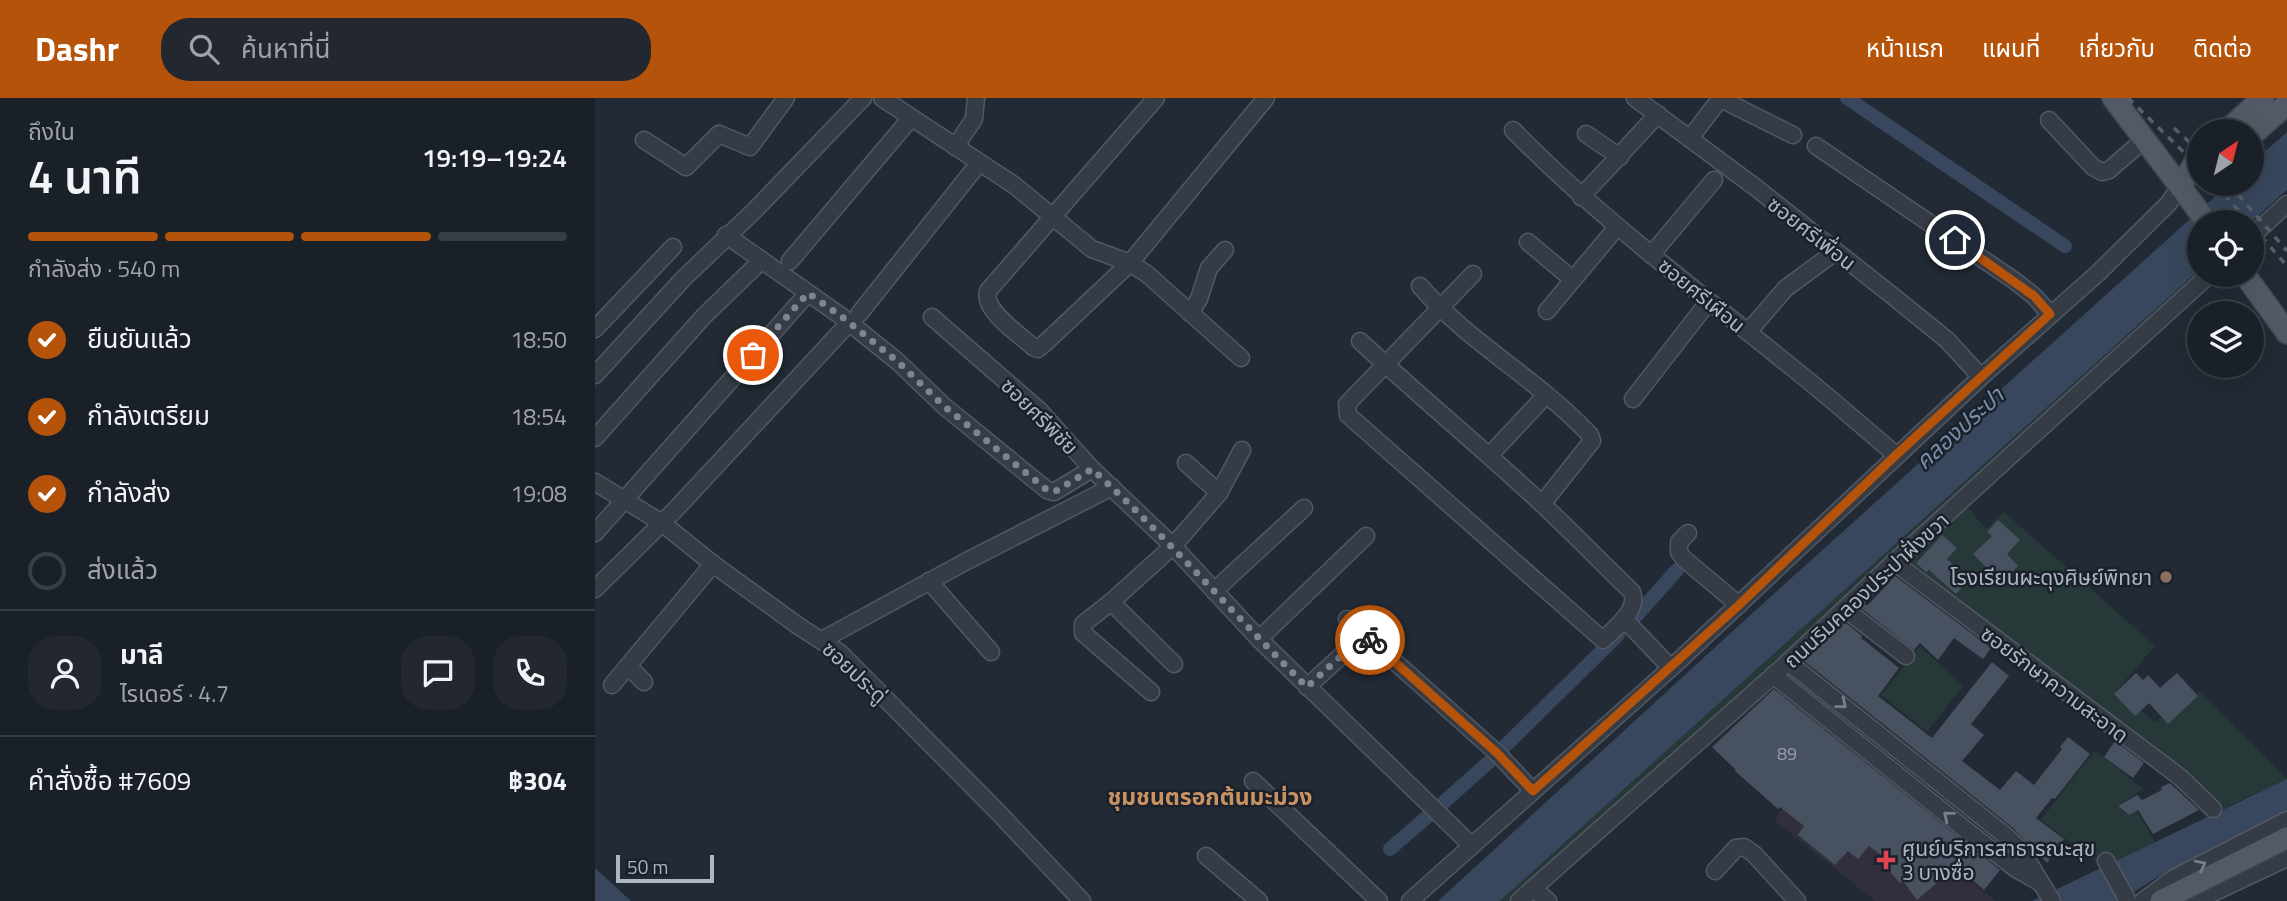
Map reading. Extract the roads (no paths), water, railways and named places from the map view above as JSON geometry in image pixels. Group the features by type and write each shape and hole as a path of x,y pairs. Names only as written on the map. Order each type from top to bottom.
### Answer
{"main road":[{"path":"2113,98 2197,210"},
{"path":"2239,119 2263,98"},
{"path":"2265,123 2287,104"},
{"path":"2180,187 2187,176"},
{"path":"2180,187 2187,184"},
{"path":"2254,287 2287,333"},
{"path":"2168,898 2287,838"}],"street":[{"path":"644,140 686,167 719,134 750,148 786,98"},
{"path":"595,375 638,325 726,234 754,211 863,98"},
{"path":"882,98 1013,185 1091,249 1131,263 1147,274 1241,358"},
{"path":"955,147 974,119 976,98"},
{"path":"1156,98 1052,215 986,295 988,306 993,312 1038,349 1131,263 1266,98"},
{"name":"ซอยศรีเพื่อน","path":"1635,98 1947,340 1981,377"},
{"path":"1694,133 1720,98 1794,135"},
{"path":"1581,197 1658,114"},
{"path":"790,261 911,118"},
{"path":"2049,120 2093,167 2102,172 2109,170 2145,139"},
{"name":"ซอยศรีเผือน","path":"1513,130 1581,197 1616,227 1896,455"},
{"path":"1586,134 1620,157"},
{"path":"1816,146 2015,281 2034,296 2050,314"},
{"path":"595,589 662,523 854,318 979,163"},
{"path":"1651,255 1714,180"},
{"path":"1410,901 1671,668 1896,455 2136,237 2168,204 2180,187"},
{"path":"2264,225 2287,204"},
{"path":"1547,311 1616,227"},
{"path":"726,234 808,293 854,318 944,406 1047,490 1054,492 1092,469"},
{"path":"1528,242 1572,279"},
{"path":"595,329 674,247"},
{"path":"1190,313 1199,299 1209,268 1225,250"},
{"path":"1748,332 1786,288 1835,252"},
{"path":"595,438 704,316 762,260"},
{"path":"1360,341 1385,364 1542,504 1632,592 1635,599 1624,619 1604,640 1348,415 1347,404 1385,364 1439,308 1473,274"},
{"path":"1420,286 1439,308 1546,395 1586,431 1592,441 1542,504"},
{"name":"ถนนริมคลองประปาฝั่งขวา","path":"1519,901 1789,662 1894,562 2196,287"},
{"path":"595,533 808,293"},
{"path":"1633,399 1709,301"},
{"name":"ซอยศรีพิชัย","path":"932,317 1040,411 1092,469 1173,546 1259,639 1471,845"},
{"path":"1489,456 1546,395"},
{"path":"1151,692 1083,633 1083,624 1173,546 1219,493 1242,450"},
{"path":"1186,463 1219,493"},
{"name":"ซอยประดู่","path":"595,482 662,523 713,564 840,653 1082,901"},
{"path":"822,640 929,581 1112,487"},
{"path":"1214,591 1304,508"},
{"path":"1688,533 1679,542 1679,552 1739,605"},
{"path":"1259,639 1366,536"},
{"name":"ซอยรักษาความสะอาด","path":"1894,562 2180,777 2213,808"},
{"path":"612,685 713,564"},
{"path":"929,581 991,652"},
{"path":"1111,602 1174,664"},
{"path":"1845,609 1906,656"},
{"path":"1624,619 1671,668"},
{"path":"1347,620 1497,753 1533,791"},
{"path":"1307,687 1364,635"},
{"path":"1789,662 2006,836 2021,850 2048,892"},
{"path":"628,666 644,682"},
{"path":"1773,675 1971,834 2048,892"},
{"path":"1253,782 1379,901"},
{"path":"2143,901 2174,878 2287,820"},
{"path":"1715,871 1736,848 1744,847 1754,854 1797,901"},
{"path":"1206,856 1259,901"},
{"path":"2196,901 2287,858"},
{"path":"2106,861 2127,900"},
{"path":"1534,888 1548,901"}],"water":[{"path":"2287,132 2287,190 2264,210 2200,210 2216,196 2265,196 2265,151"},
{"name":"คลองประปา","path":"2187,222 2187,281 1500,901 1438,901"},
{"path":"2287,779 2287,811 2166,872 2119,901 2032,901"},
{"path":"595,868 631,901 595,901"}],"waterway":[{"path":"1847,98 2065,246"},
{"path":"1636,616 1677,570"},
{"path":"1505,746 1618,635"},
{"path":"1443,803 1490,761"},
{"path":"1390,849 1427,817"}],"railway":[{"path":"2128,98 2187,155"},
{"path":"2174,128 2187,140"},
{"path":"2226,196 2238,210"},
{"path":"2239,196 2287,251"},
{"path":"2264,240 2287,266"}],"place":[{"name":"โรงเรียนผะดุงศิษย์พิทยา","path":"2166,577"},
{"name":"ศูนย์บริการสาธารณะสุข 3 บางซื่อ","path":"1886,860"}],"district":[{"name":"ชุมชนตรอกต้นมะม่วง","path":"1210,796"}]}
